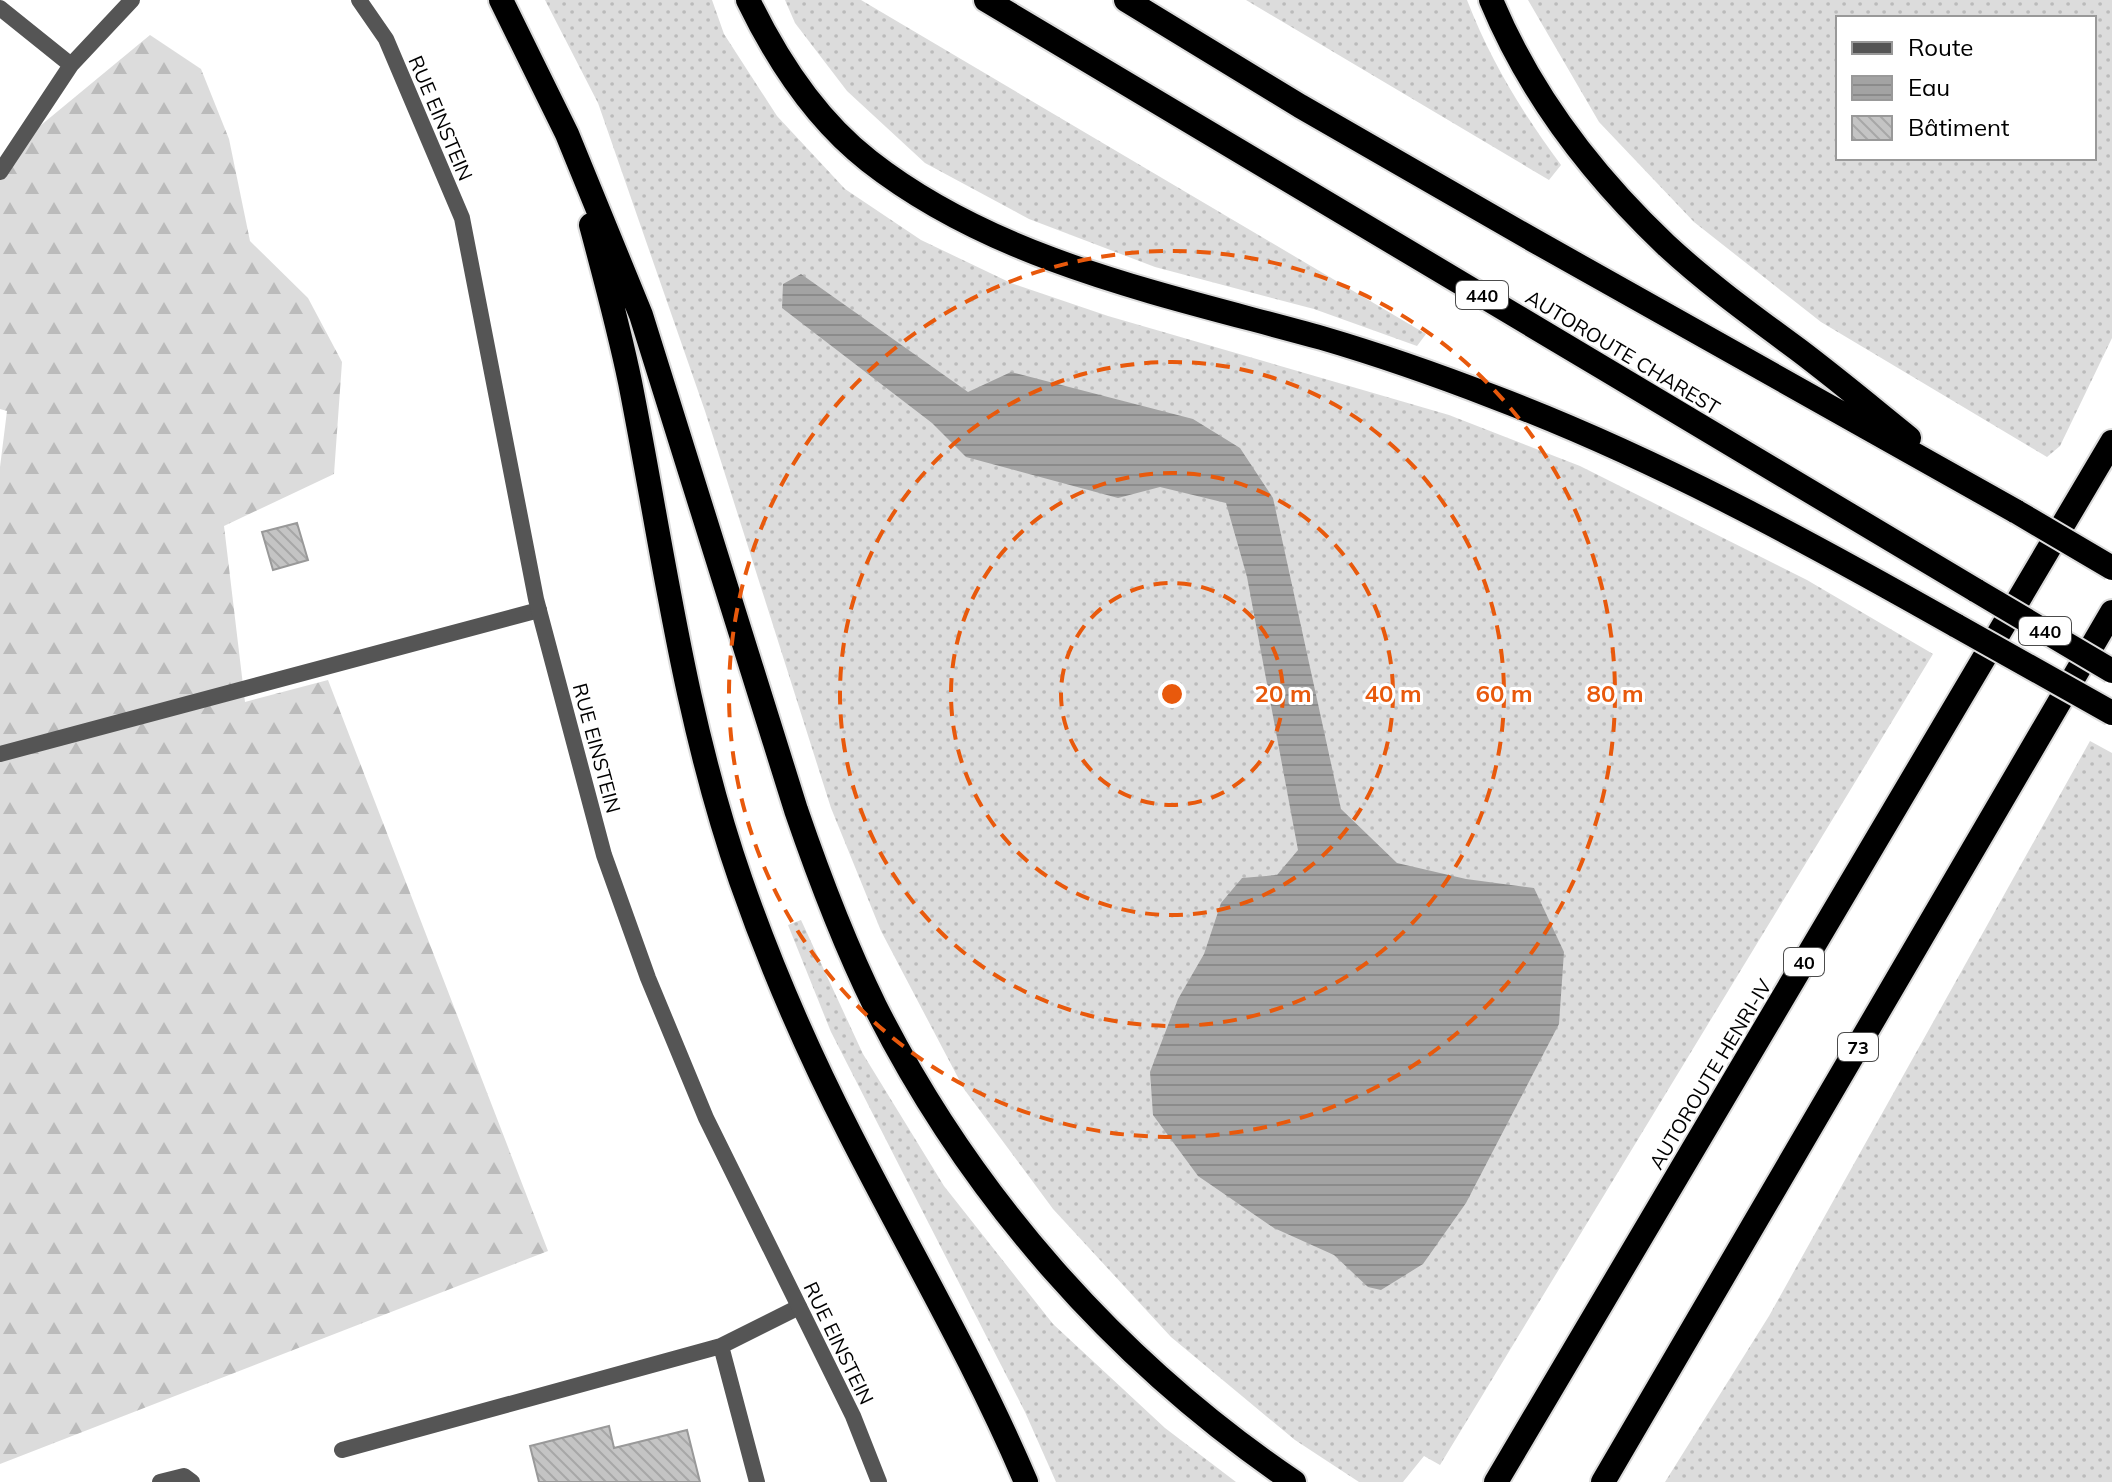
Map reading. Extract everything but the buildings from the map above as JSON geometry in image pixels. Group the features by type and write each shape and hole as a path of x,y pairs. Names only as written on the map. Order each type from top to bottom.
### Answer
{"highway":[{"path":"501,0 567,134 641,315 814,865 875,1006 944,1126 985,1185 1082,1302 1193,1407 1252,1454 1294,1482"},
{"path":"748,0 784,67 838,132 867,159 953,215 1043,256 1380,356 1548,418 1721,497 2112,713"},
{"name":"AUTOROUTE CHAREST","path":"986,0 2112,671"},
{"path":"1126,0 1300,106 2112,568"},
{"path":"1491,0 1527,76 1557,121 1590,163 1667,246 1967,485"},
{"path":"567,134 623,352 687,690 740,879 819,1072 964,1350 1026,1482"},
{"name":"AUTOROUTE HENRI-IV","path":"1496,1482 2112,442"},
{"name":"73","path":"1603,1482 2112,612"}],"street":[{"path":"0,172 71,65 132,0"},
{"name":"RUE EINSTEIN","path":"359,0 386,39 462,218 539,610 604,855 648,978 706,1118 853,1416 879,1482"},
{"path":"4,18 71,65"},
{"path":"0,754 539,610"},
{"path":"342,1450 721,1346 799,1307"},
{"path":"721,1346 757,1482"},
{"path":"160,1482 184,1476 192,1482"}],"green space":[{"path":"545,0 712,0 724,34 777,116 845,189 921,240 1011,283 1108,316 1449,415 1580,466 1807,580 1933,654 1440,1465 1424,1456 1403,1482 1359,1482 1295,1440 1171,1337 1053,1209 964,1089 881,931 831,808 705,411 598,103"},
{"path":"785,0 861,0 1426,334 1417,346 1314,309 1155,267 1029,219 925,163 847,91 795,23"},
{"path":"1246,0 1467,0 1508,86 1561,165 1549,180"},
{"path":"1528,0 2112,0 2112,338 2060,446 2047,457 1821,322 1694,222 1599,122"},
{"path":"150,35 201,69 229,139 250,241 308,298 342,362 334,474 224,526 245,702 328,680 548,1251 0,1464 0,467 7,411 0,409 0,159"},
{"path":"2090,741 2112,753 2112,1482 1665,1482 1769,1316"},
{"path":"801,920 863,1054 944,1186 1053,1324 1165,1428 1236,1482 1056,1482 1025,1412 831,1032 788,925"}],"water":[{"path":"801,274 968,392 1011,372 1193,419 1240,448 1273,498 1341,809 1397,863 1466,879 1534,888 1564,952 1559,1024 1466,1203 1423,1264 1381,1290 1368,1287 1334,1255 1274,1228 1198,1176 1153,1115 1150,1072 1178,999 1204,954 1221,903 1242,878 1277,875 1298,850 1247,577 1226,503 1160,487 1118,498 966,457 932,423 782,308 783,284"}]}
